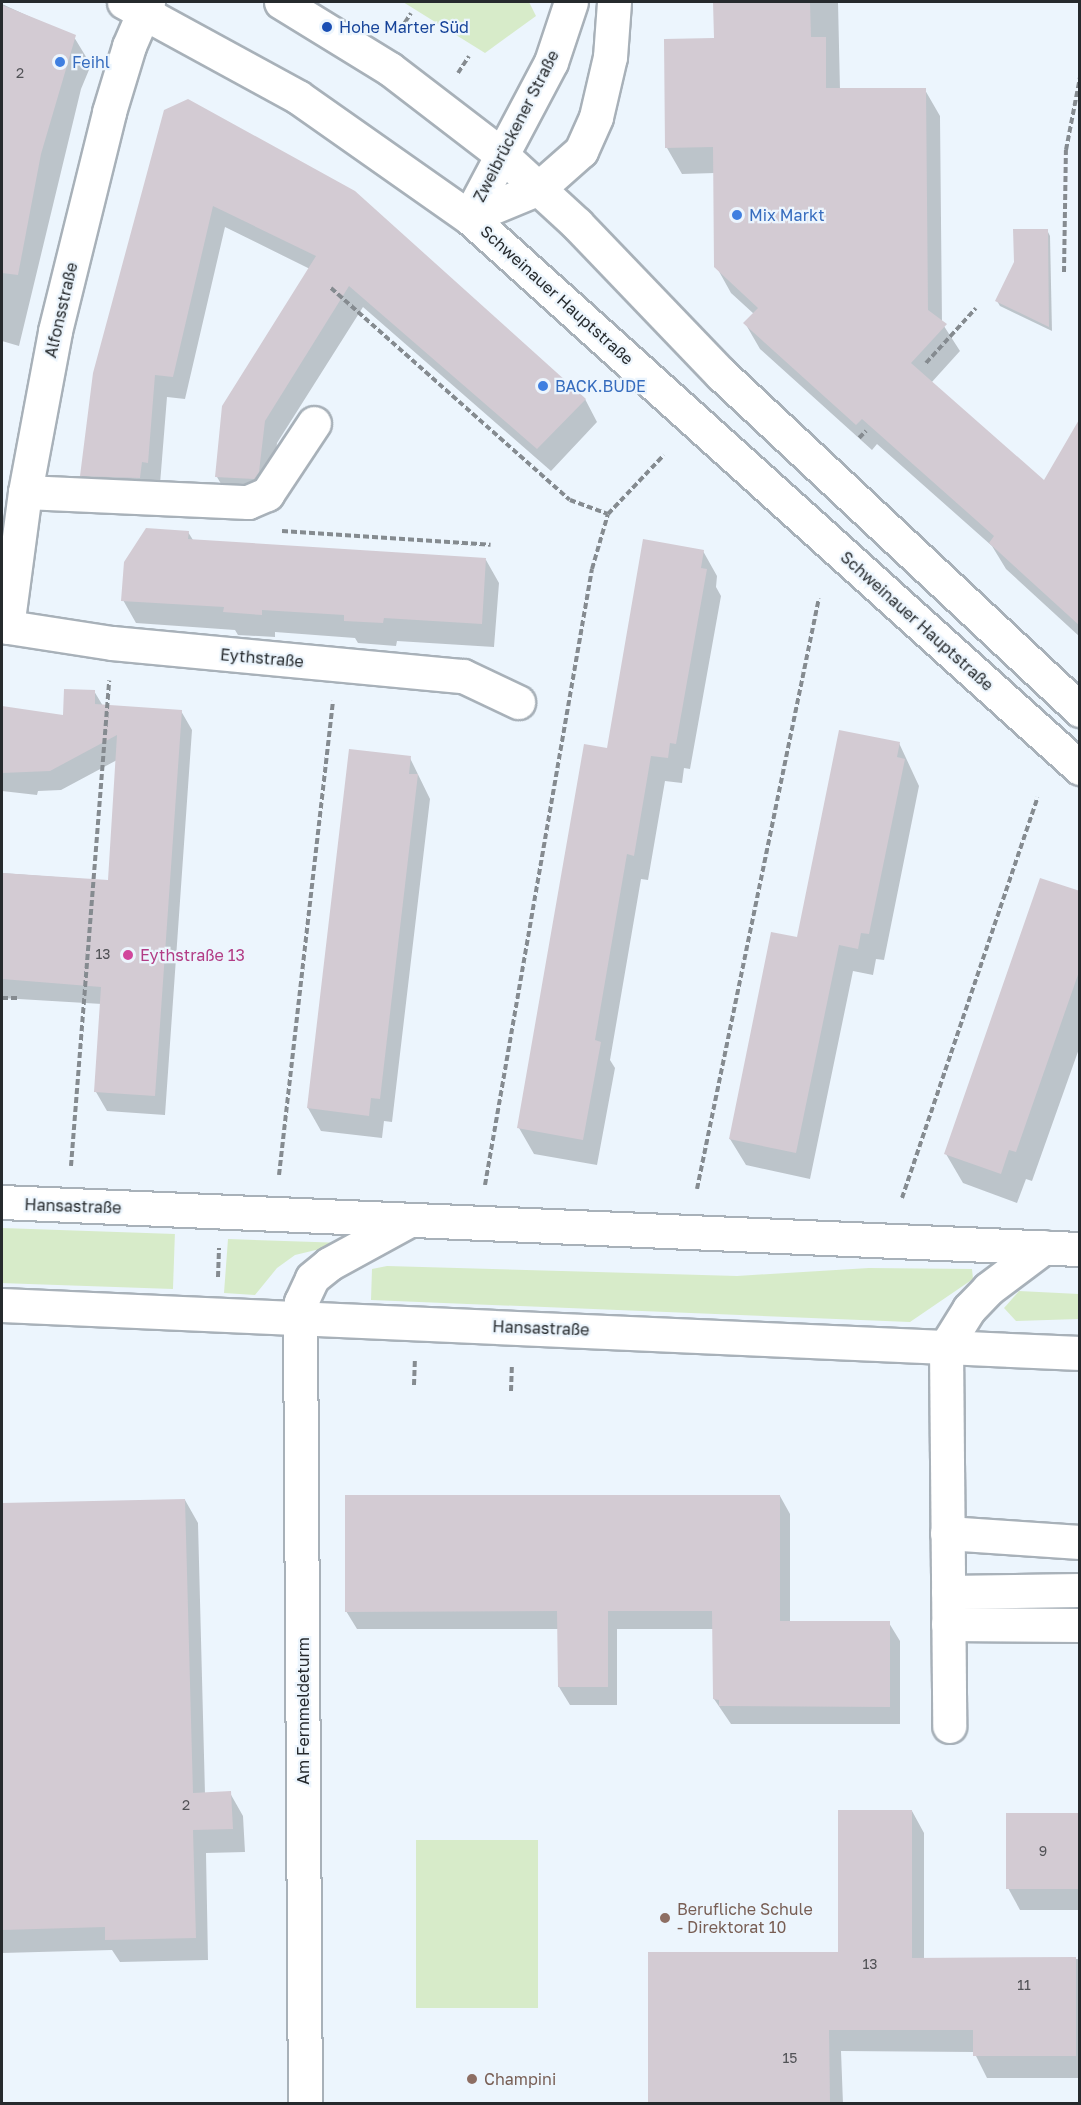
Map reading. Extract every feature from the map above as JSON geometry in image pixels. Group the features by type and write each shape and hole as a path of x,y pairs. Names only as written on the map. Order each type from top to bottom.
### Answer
{"main road":[{"path":"281,2 390,69 502,155 539,188 729,382 1080,710"},
{"name":"Zweibrückener Straße","path":"469,217 551,62 570,2"},
{"name":"Zweibrückener Straße","path":"469,217 539,188 581,150 596,117 610,57 614,2"},
{"name":"Schweinauer Hauptstraße","path":"139,5 298,97 469,217 1080,768"},
{"name":"Alfonsstraße","path":"4,627 25,492 55,331 109,112 139,5"},
{"path":"25,492 249,502 267,494 314,423"},
{"name":"Eythstraße","path":"4,627 112,644 463,676 518,702"},
{"name":"Hansastraße","path":"2,1202 406,1222 1080,1249"},
{"name":"Am Fernmeldeturm","path":"305,2103 301,1302 312,1278 329,1263 406,1222"},
{"path":"949,1726 946,1346 969,1309 988,1289 1044,1247"},
{"name":"Hansastraße","path":"2,1305 1080,1353"},
{"path":"947,1533 1080,1542"},
{"path":"948,1592 1080,1590"},
{"path":"948,1624 1080,1625"}],"path":[{"path":"400,31 411,13"},
{"path":"1064,272 1066,150 1080,77"},
{"path":"331,288 570,500 608,514"},
{"path":"926,363 976,308"},
{"path":"859,438 866,431"},
{"path":"478,1224 567,697 592,569 608,514 664,455"},
{"path":"697,1189 819,598"},
{"path":"71,1168 112,644"},
{"path":"279,1175 337,665"},
{"path":"902,1198 1038,797"},
{"path":"2,998 20,999"},
{"path":"216,1316 221,1212"},
{"path":"414,1385 416,1356"},
{"path":"511,1391 512,1359"}],"green space":[{"path":"403,2 529,2 536,16 485,53"},
{"path":"2,1228 175,1234 173,1289 2,1283"},
{"path":"228,1239 345,1243 295,1255 277,1268 255,1295 224,1293"},
{"path":"387,1266 737,1276 869,1268 972,1269 973,1279 910,1322 371,1300 372,1269"},
{"path":"1019,1291 1079,1294 1079,1319 1016,1321 1004,1308"},
{"path":"416,1840 538,1840 538,2008 416,2008"}],"building":[{"path":"713,2 810,2 811,37 826,37 826,88 926,88 928,310 947,324 911,363 1044,480 1080,418 1080,626 989,543 994,536 862,419 856,425 743,323 758,308 714,267 713,147 665,148 664,39 714,38"},
{"path":"2,5 76,35 41,154 18,275 2,273"},
{"path":"188,99 355,191 586,399 537,449 349,286 265,421 259,472 254,479 215,477 222,406 316,256 213,206 173,377 155,375 148,463 142,462 140,478 80,476 93,373 164,110"},
{"path":"1013,229 1048,229 1049,327 995,301 1014,262"},
{"path":"146,528 189,531 188,539 486,558 482,624 384,618 383,623 344,621 344,615 262,610 262,615 223,612 224,607 121,601 124,562"},
{"path":"643,539 704,550 701,568 707,569 676,744 670,743 668,758 651,756 634,856 627,854 595,1040 601,1042 583,1140 517,1128 584,744 607,748"},
{"path":"64,689 95,690 95,704 182,710 155,1096 94,1092 101,987 2,979 2,873 108,880 117,735 50,771 2,773 2,706 63,715"},
{"path":"839,730 900,742 897,757 905,759 869,934 861,933 858,949 839,945 796,1153 729,1139 771,932 797,937"},
{"path":"349,749 411,756 409,774 418,774 380,1099 371,1098 369,1116 307,1108"},
{"path":"1040,878 1080,891 1080,969 1016,1152 1009,1150 1001,1174 944,1154"},
{"path":"345,1495 780,1495 780,1621 890,1621 890,1707 719,1706 719,1700 713,1699 712,1611 608,1611 608,1687 558,1687 557,1611 345,1612"},
{"path":"185,1499 193,1793 231,1791 233,1829 193,1830 196,1938 105,1940 105,1927 2,1930 2,1503"},
{"path":"838,1810 912,1810 912,1958 1076,1957 1076,2056 973,2056 973,2030 829,2030 830,2103 648,2103 648,1952 838,1952"},
{"path":"1006,1813 1080,1813 1080,1889 1006,1889"}],"place":[{"name":"Hohe Marter Süd","path":"327,27"},
{"name":"Feihl","path":"60,62"},
{"name":"Mix Markt","path":"737,215"},
{"name":"BACK.BUDE","path":"543,386"},
{"name":"Eythstraße 13","path":"128,955"},
{"name":"Berufliche Schule - Direktorat 10","path":"665,1918"},
{"name":"Champini","path":"472,2079"}]}
